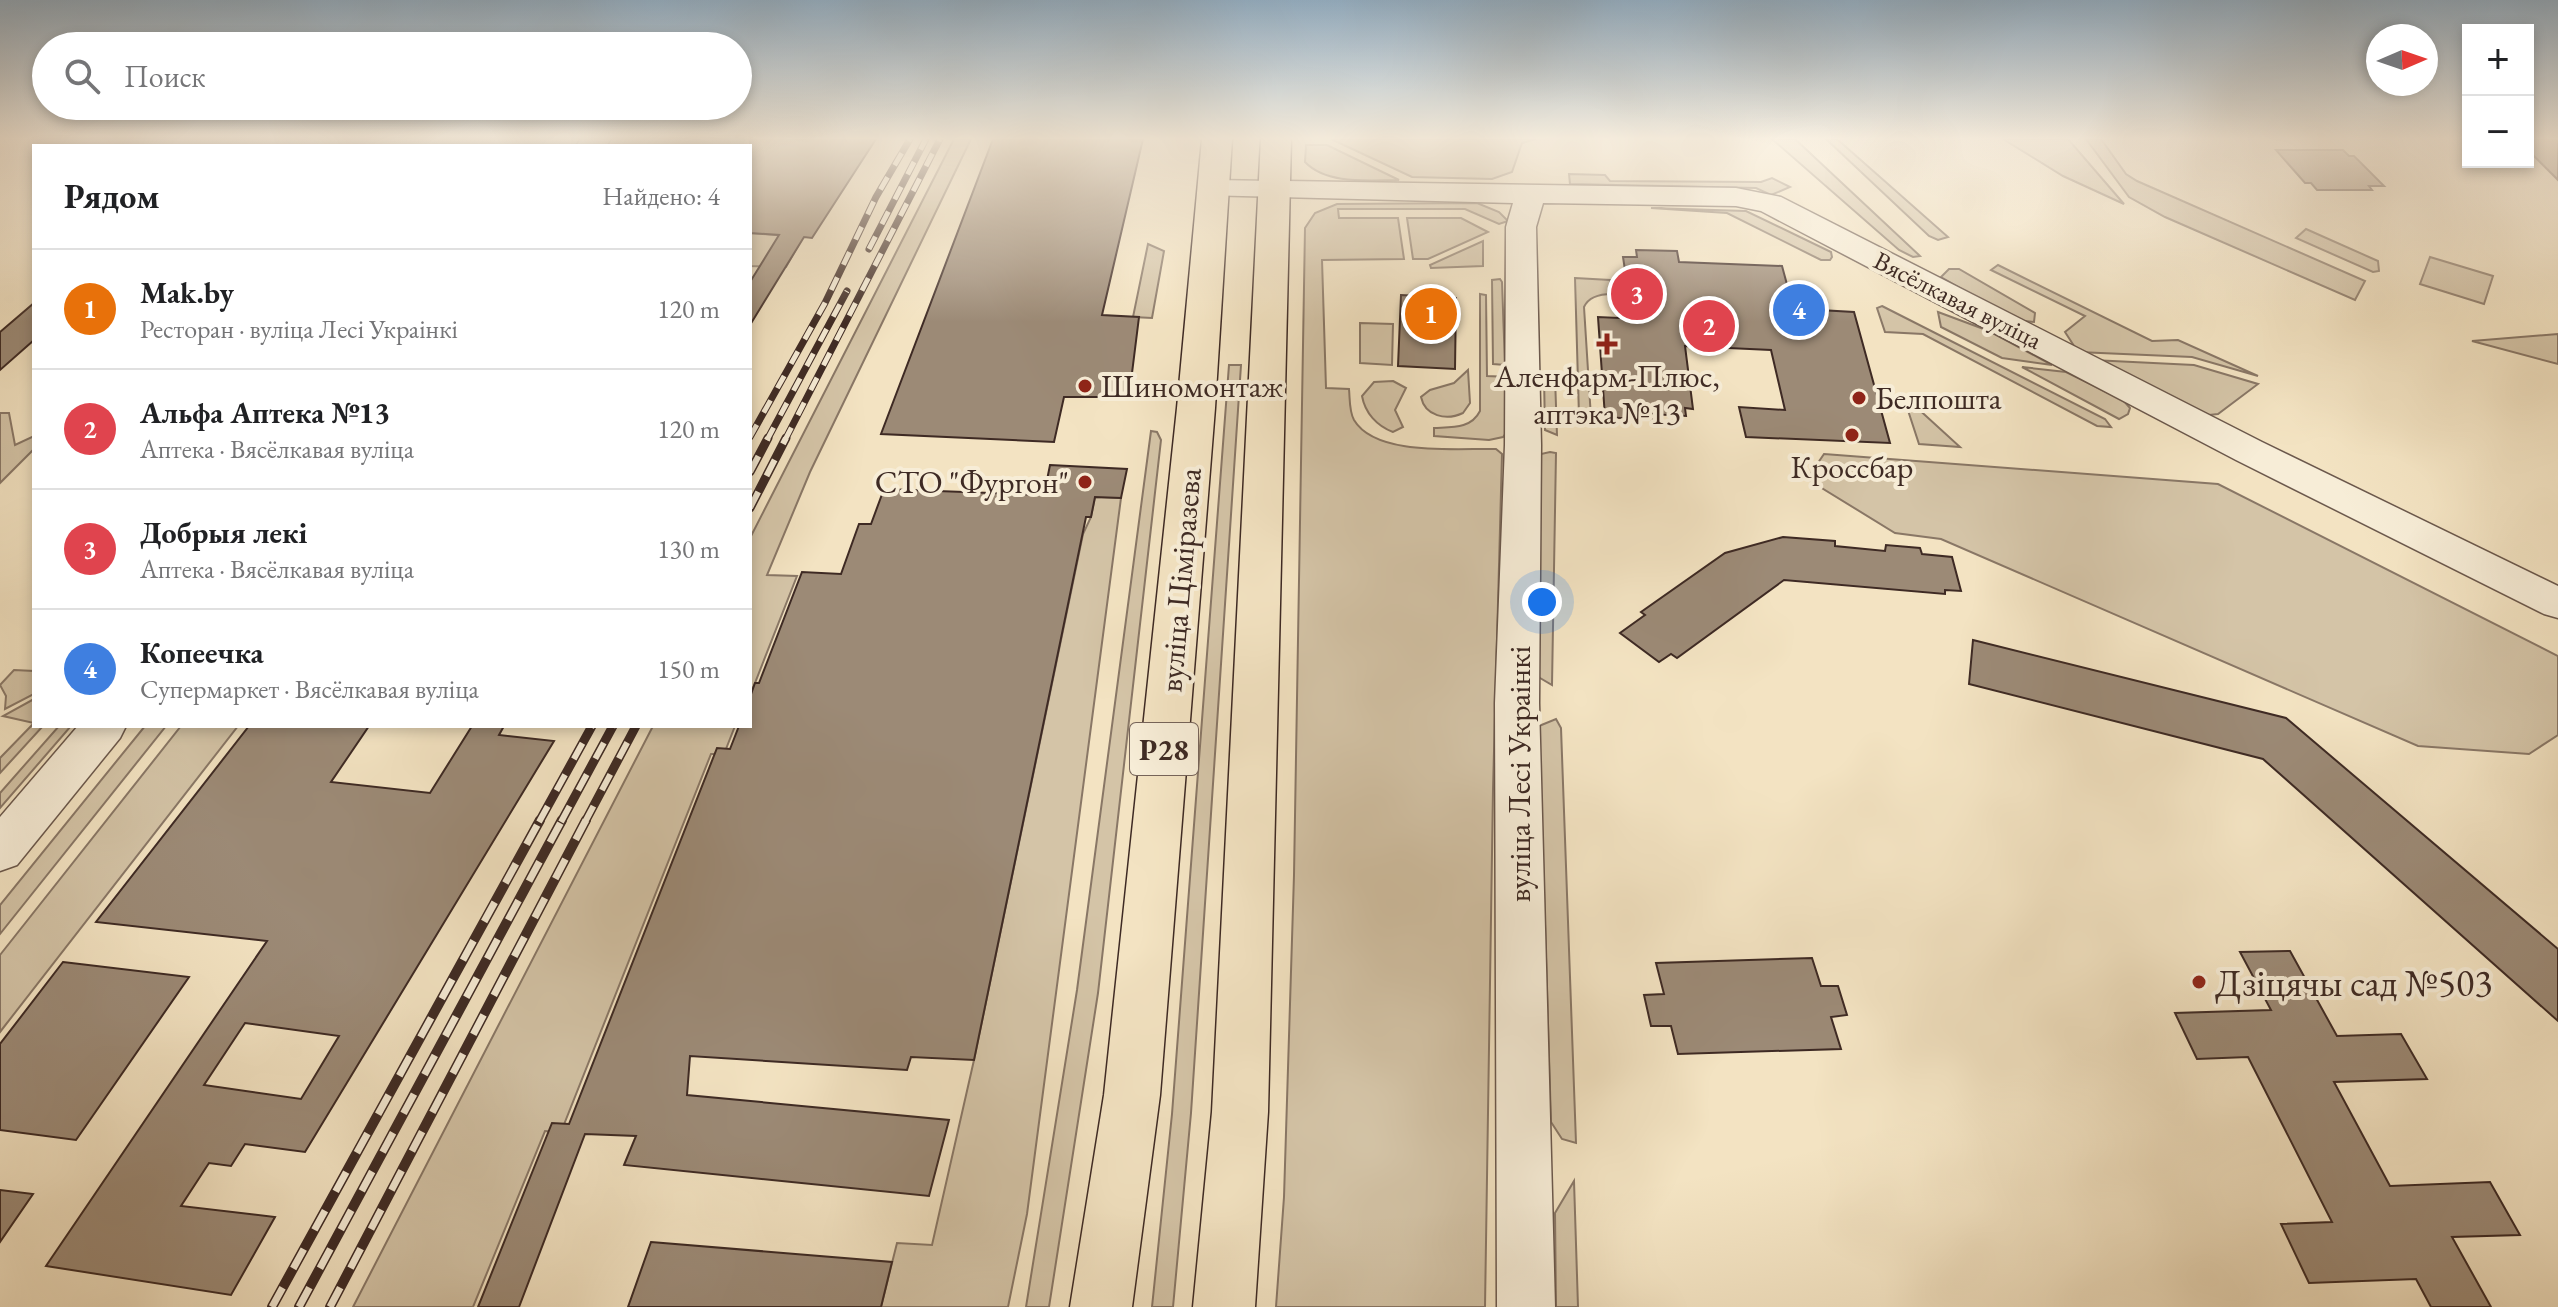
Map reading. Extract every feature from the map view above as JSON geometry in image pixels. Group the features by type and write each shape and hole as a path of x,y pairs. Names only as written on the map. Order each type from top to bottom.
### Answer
{"main road":[{"name":"вуліца Ціміразева","path":"1101,1307 1132,1095 1213,200"},
{"path":"1224,1307 1240,1112 1277,200"}],"street":[{"name":"вуліца Лесі Украінкі","path":"1526,1307 1517,703 1524,373 1520,241 1529,200"},
{"name":"Вясёлкавая вуліца","path":"1753,200 1770,203 2249,451 2558,603"},
{"path":"0,851 102,728"}],"shaded area":[{"path":"923,200 942,200 810,472 767,575 797,576 753,688 752,534"},
{"path":"1842,200 1860,200 1920,256 1913,257 1899,250"},
{"path":"1891,200 1906,200 1948,237 1938,240 1929,236"},
{"path":"2134,200 2180,200 2365,281 2355,300 2165,217"},
{"path":"1477,203 1499,212 1508,221 1499,224 1465,209 1338,209 1339,218 1398,218 1404,259 1322,260 1326,388 1349,389 1352,416 1365,432 1399,445 1496,449 1502,454 1485,1307 1276,1307 1284,1197 1294,875 1305,228 1315,213 1337,204"},
{"path":"1651,208 1746,211 1831,252 1832,257 1821,260 1727,213"},
{"path":"1407,218 1461,218 1488,232 1428,259 1413,259"},
{"path":"2306,229 2378,261 2379,271 2373,272 2296,238"},
{"path":"752,233 803,237 786,267 752,266"},
{"path":"1483,241 1483,266 1431,268 1430,265"},
{"path":"1148,244 1164,251 1152,318 1133,317"},
{"path":"2430,257 2493,276 2484,304 2420,284"},
{"path":"1998,265 2152,341 2178,340 2258,376 2192,357 2078,352 2065,332 2085,316 1991,270"},
{"path":"1949,269 1959,269 2035,313 2034,322 2015,320 1941,277"},
{"path":"1575,278 1610,280 1612,294 1596,296 1584,307 1591,418 1579,416"},
{"path":"1500,279 1505,365 1493,364 1492,280"},
{"path":"1480,294 1486,295 1487,376 1510,377 1506,433 1503,437 1489,440 1434,436 1434,428 1466,424 1480,411"},
{"path":"1882,306 2105,419 2111,427 2097,426 1923,334 1885,332 1877,308"},
{"path":"1938,312 1989,331 2052,365 2002,358 1941,327"},
{"path":"1360,323 1393,324 1392,365 1360,363"},
{"path":"2558,334 2558,364 2472,341"},
{"path":"2092,360 2194,365 2258,384 2218,414 2209,415"},
{"path":"1229,365 1241,365 1191,1113 1173,1307 1152,1307 1172,1114"},
{"path":"2022,367 2066,372 2123,400 2130,408 2128,414 2119,419"},
{"path":"1468,370 1470,403 1463,413 1450,417 1427,409 1421,397 1430,390 1454,383"},
{"path":"1544,377 1555,377 1557,435 1545,430"},
{"path":"1393,381 1406,388 1395,410 1403,427 1393,432 1373,418 1362,396 1374,382"},
{"path":"1903,395 1960,447 1919,444"},
{"path":"0,413 9,413 15,445 32,437 32,451 0,483"},
{"path":"1151,431 1157,432 1161,440 1098,993 1049,1307 1026,1307 1077,990"},
{"path":"1556,453 1552,685 1535,675 1541,454"},
{"path":"1824,454 2218,484 2558,656 2558,735 2529,754 2418,746 1941,539 1895,533 1807,479"},
{"path":"1095,497 1121,498 1027,1214 1008,1307 881,1307 897,1243 932,1245 974,1060 1083,534"},
{"path":"14,670 32,671 32,695 5,709 6,696 0,685"},
{"path":"32,700 32,723 3,716"},
{"path":"1556,719 1561,728 1576,1143 1562,1139 1551,1122 1539,726"},
{"path":"32,725 32,728 41,728 0,773 0,758"},
{"path":"57,728 69,728 0,808 0,793"},
{"path":"143,728 164,728 0,934 0,905"},
{"path":"179,728 236,728 0,1032 0,955"},
{"path":"652,728 734,728 724,754 711,754 561,1132 545,1131 473,1307 353,1307"},
{"path":"1574,1181 1578,1307 1556,1307 1555,1213"}],"building":[{"path":"752,200 837,200 812,238 804,237 752,322 752,279 779,235 752,233"},
{"path":"970,200 1129,200 1102,315 1139,317 1129,397 1064,397 1054,442 881,434"},
{"path":"1636,250 1677,251 1679,262 1782,266 1792,303 1800,303 1802,309 1854,312 1890,443 1746,437 1739,407 1785,410 1771,350 1685,346 1693,409 1685,408 1686,416 1651,414 1652,420 1605,417 1598,317 1619,318 1617,302 1630,303 1623,257 1637,257"},
{"path":"1401,295 1456,298 1455,369 1398,366"},
{"path":"32,305 32,342 0,370 0,332"},
{"path":"1050,465 1127,469 1121,498 1095,497 1091,517 1086,517 974,1060 911,1057 907,1070 690,1056 687,1095 949,1120 929,1196 624,1165 636,1136 585,1134 519,1307 478,1307 552,1123 569,1124 717,748 730,749 738,728 752,728 752,691 755,683 759,683 802,572 841,574 859,524 871,524 884,489 1044,495"},
{"path":"1783,537 1835,541 1835,546 1885,551 1886,545 1920,548 1922,554 1952,557 1961,591 1945,590 1945,594 1784,580 1677,658 1671,654 1659,662 1620,633 1645,615 1641,612 1725,553"},
{"path":"1973,640 2286,718 2558,949 2558,1021 2263,759 1969,684"},
{"path":"247,728 368,728 331,782 430,793 471,728 503,728 499,735 554,741 305,1152 245,1144 231,1166 209,1163 181,1206 275,1217 231,1295 46,1266 267,941 96,922","holes":["245,1023 339,1036 301,1099 204,1085"]},
{"path":"2290,951 2337,1036 2401,1034 2427,1079 2334,1082 2390,1186 2490,1182 2520,1235 2452,1237 2491,1307 2431,1307 2416,1279 2309,1283 2281,1224 2332,1222 2248,1057 2197,1059 2175,1013 2271,1010 2240,952"},
{"path":"1812,958 1821,986 1838,986 1847,1015 1831,1017 1841,1049 1678,1054 1671,1026 1651,1026 1644,995 1664,994 1656,963"},
{"path":"63,962 189,977 76,1140 0,1130 0,1044"},
{"path":"0,1190 33,1194 0,1242"},
{"path":"651,1242 892,1262 881,1307 628,1307"}],"railway":[{"path":"752,433 825,303 875,200"},
{"path":"869,249 894,200"},
{"path":"785,440 909,200"},
{"path":"767,440 847,291"},
{"path":"752,468 768,438"},
{"path":"752,504 786,438"},
{"path":"539,822 591,728"},
{"path":"561,822 612,728"},
{"path":"585,822 635,728"},
{"path":"272,1307 540,820"},
{"path":"299,1307 562,820"},
{"path":"330,1307 586,820"}],"place":[{"name":"Добрыя лекі","path":"1637,294"},
{"name":"Копеечка","path":"1799,310"},
{"name":"Mak.by","path":"1431,314"},
{"name":"Альфа Аптека №13","path":"1709,326"},
{"name":"Аленфарм-Плюс, аптэка №13","path":"1607,344"},
{"name":"Шиномонтаж","path":"1085,386"},
{"name":"Белпошта","path":"1859,398"},
{"name":"Кроссбар","path":"1852,435"},
{"name":"СТО \"Фургон\"","path":"1085,482"},
{"name":"Дзіцячы сад №503","path":"2199,982"}]}
